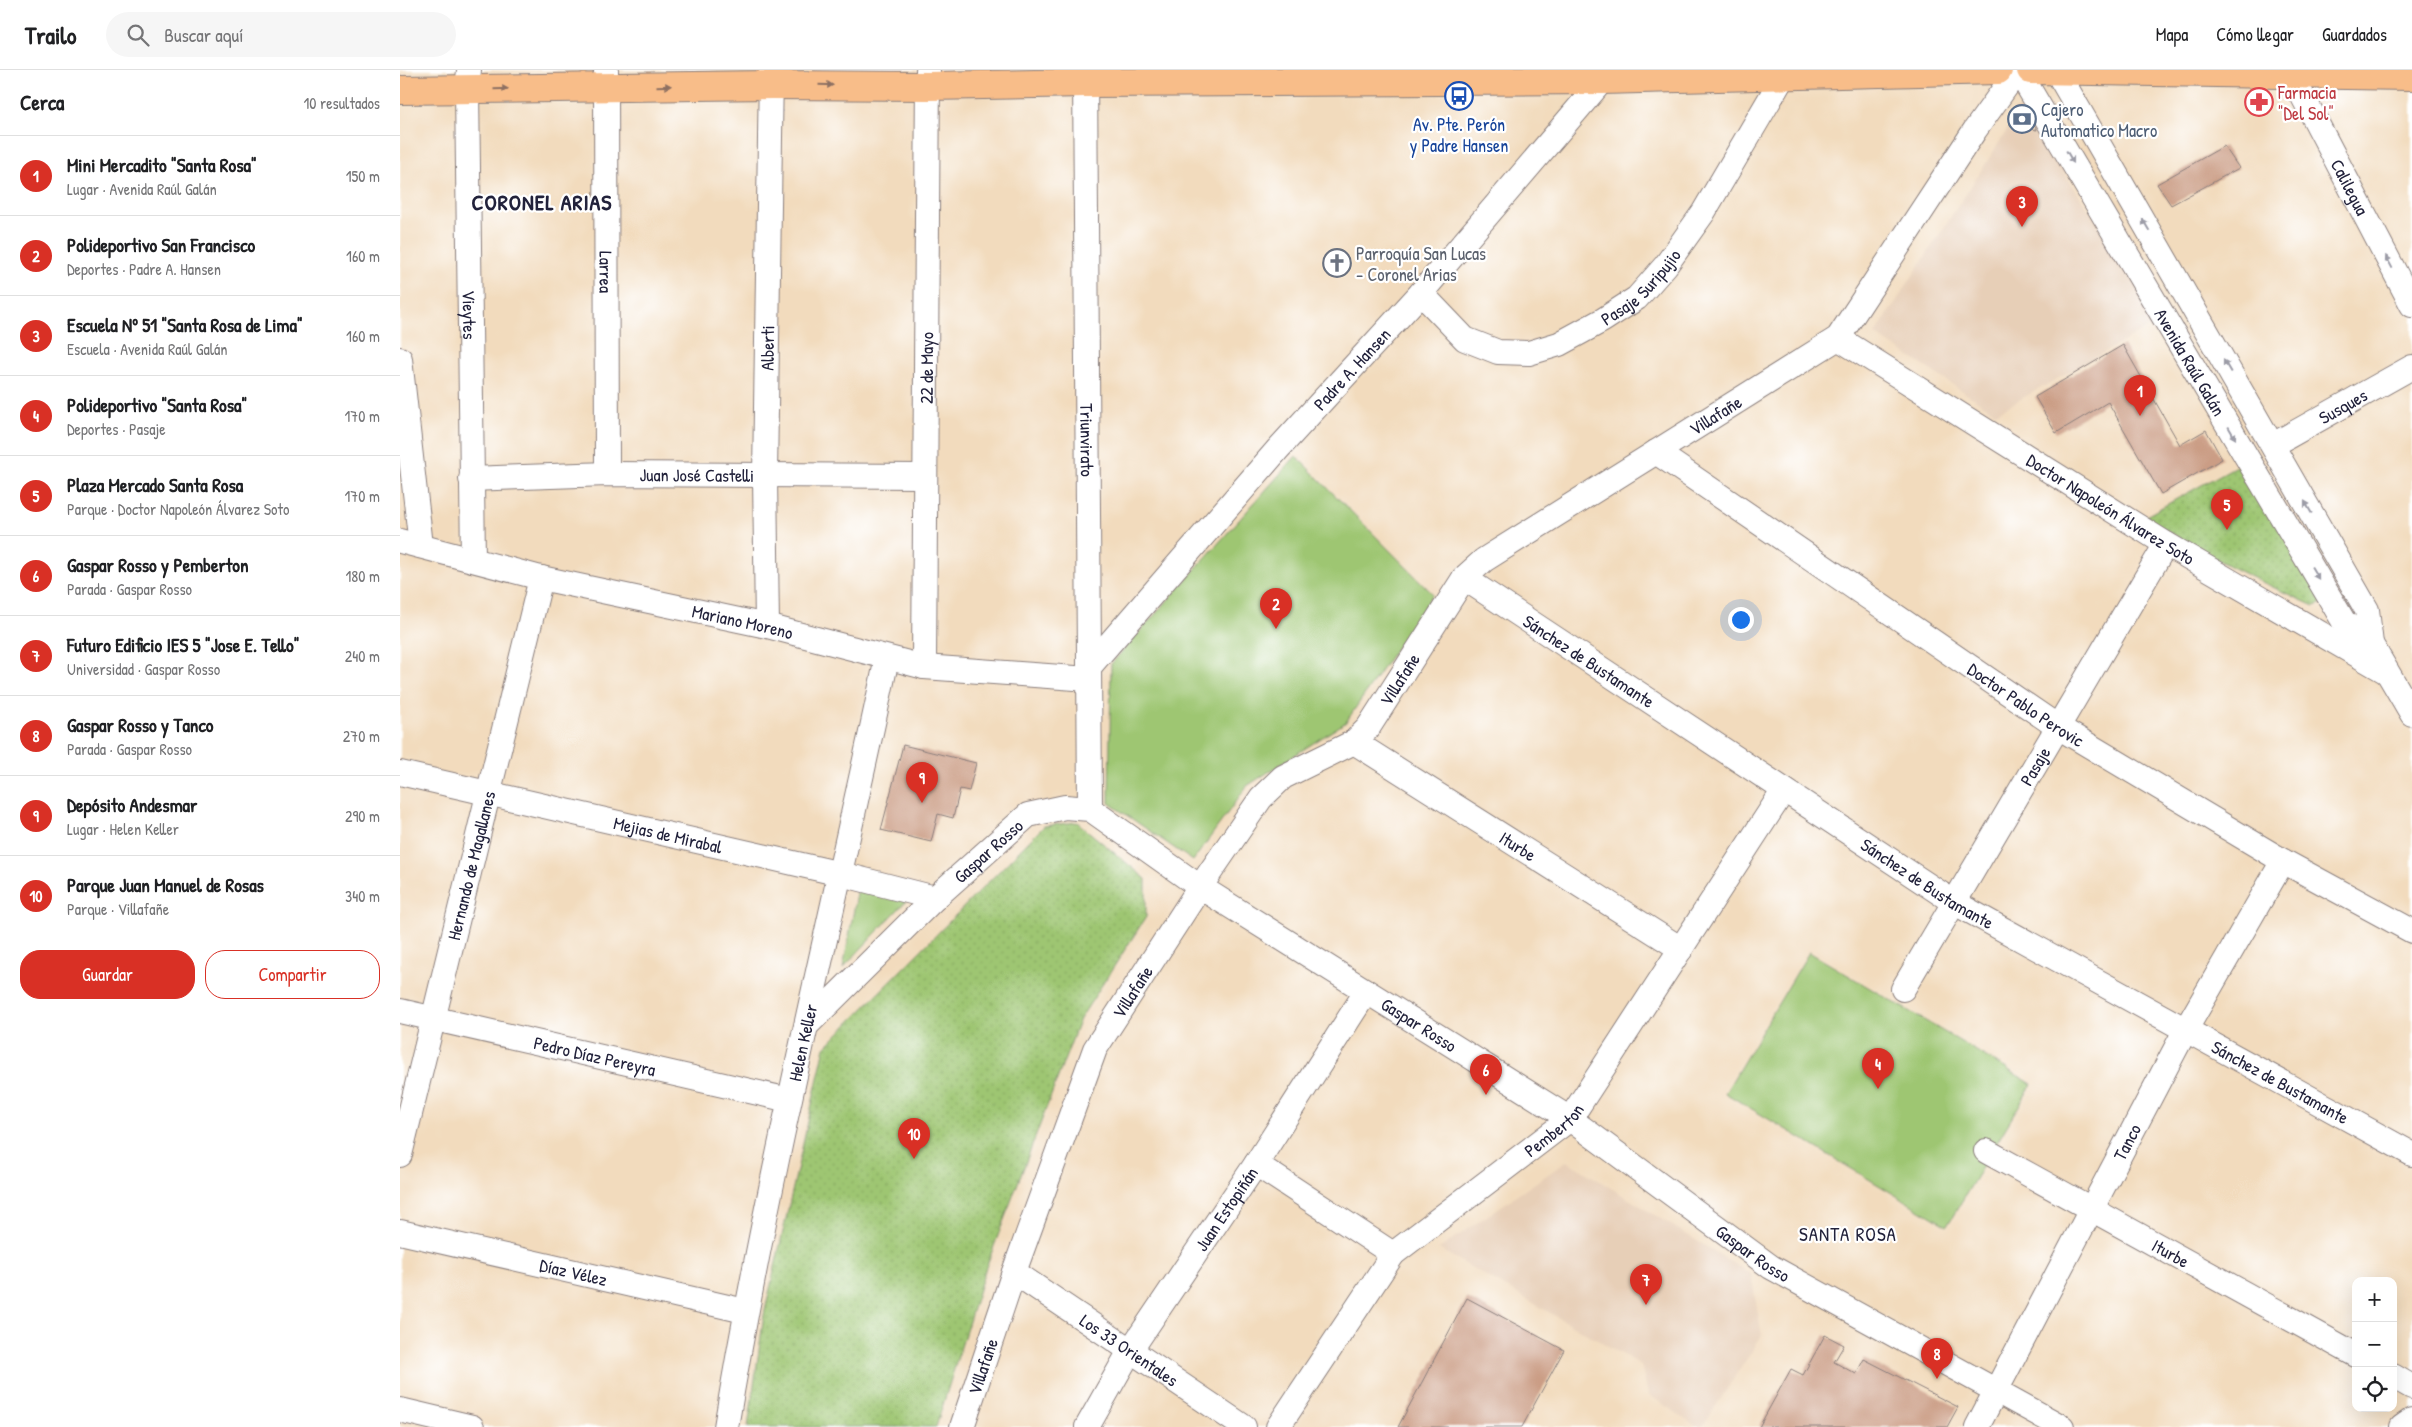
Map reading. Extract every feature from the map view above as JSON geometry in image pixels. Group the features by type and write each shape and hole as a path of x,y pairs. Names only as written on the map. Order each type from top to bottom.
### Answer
{"main road":[{"path":"400,90 468,80 606,78 1606,75 1998,70"},
{"path":"2048,70 2290,72 2412,76"}],"street":[{"name":"Villafañe","path":"962,1427 1014,1272 1095,1048 1200,887 1262,798 1283,777 1354,742 1368,728 1464,578 1484,560 1838,338 2018,70"},
{"name":"Avenida Raúl Galán","path":"2018,70 2344,622 2371,644 2412,714"},
{"name":"Avenida Raúl Galán","path":"2048,70 2273,445 2367,610 2371,644"},
{"name":"Pasaje Suripujio","path":"1421,292 1465,338 1498,352 1529,353 1559,344 1603,320 1638,298 1666,265 1703,213 1785,72"},
{"name":"Calilegua","path":"2290,72 2412,305"},
{"name":"Padre A. Hansen","path":"1089,672 1278,449 1421,292 1606,75"},
{"name":"Triunvirato","path":"1085,76 1090,809"},
{"name":"Alberti","path":"767,626 765,476 771,77"},
{"name":"Larrea","path":"606,78 607,474"},
{"name":"22 de Mayo","path":"924,667 928,78"},
{"name":"Vieytes","path":"468,80 473,560"},
{"name":"Doctor Napoleón Álvarez Soto","path":"1838,338 2166,544 2389,673"},
{"path":"400,359 410,543"},
{"name":"Susques","path":"2273,445 2412,367"},
{"name":"Doctor Pablo Perovic","path":"1656,452 2058,727 2282,861 2412,931"},
{"name":"Juan José Castelli","path":"471,479 607,474 924,476"},
{"name":"Mariano Moreno","path":"410,543 541,578 767,626 924,667 1089,672"},
{"name":"Pasaje","path":"1903,989 2166,544"},
{"name":"Hernando de Magallanes","path":"400,1155 541,578"},
{"name":"Sánchez de Bustamante","path":"1464,578 1955,903 2412,1154"},
{"name":"Helen Keller","path":"726,1427 745,1311 789,1100 808,1024 888,658"},
{"name":"Iturbe","path":"1354,742 1681,949"},
{"name":"Mejias de Mirabal","path":"400,773 841,874 934,898"},
{"name":"Pemberton","path":"1278,1427 1393,1254 1570,1119 1784,790"},
{"name":"Gaspar Rosso","path":"808,1024 934,898 1028,815 1065,807 1090,809 1200,887 1570,1119 1771,1267 2062,1427"},
{"name":"Tanco","path":"1977,1427 2186,1029 2282,861"},
{"name":"Juan Estopiñán","path":"1087,1427 1130,1351 1256,1164 1366,992"},
{"name":"Pedro Díaz Pereyra","path":"400,1011 789,1100"},
{"name":"Iturbe","path":"1986,1150 2352,1353"},
{"path":"1256,1164 1393,1254"},
{"name":"Díaz Vélez","path":"400,1232 745,1311"},
{"name":"Los 33 Orientales","path":"1014,1272 1244,1427"},
{"path":"2397,1378 2412,1387"},
{"path":"400,1410 472,1427"},
{"path":"2402,1427 2412,1420"}],"shaded area":[{"path":"2008,129 2039,135 2162,320 1996,413 1875,334"},
{"path":"1567,1161 1751,1274 1762,1336 1702,1427 1697,1427 1648,1394 1641,1365 1439,1249"}],"green space":[{"path":"1296,456 1433,594 1346,722 1247,786 1193,861 1109,803 1111,664"},
{"path":"2245,461 2326,602 2314,606 2249,576 2187,543 2146,516"},
{"path":"1077,822 1146,879 1146,917 1080,1019 985,1270 936,1427 748,1427 764,1315 825,1047 1044,826"},
{"path":"858,888 906,901 843,968"},
{"path":"1809,952 2032,1084 1947,1226 1725,1093"}],"building":[{"name":"Cajero Automatico Macro","path":"2015,110 2029,113 2037,130 2010,125"},
{"path":"2224,146 2239,168 2171,205 2157,184"},
{"path":"2123,345 2180,445 2206,430 2222,459 2161,494 2108,402 2056,433 2035,397"},
{"path":"903,745 976,763 969,791 960,789 953,818 938,814 931,842 881,830"},
{"path":"1467,1298 1564,1350 1522,1427 1398,1427"},
{"path":"1825,1335 1844,1345 1834,1362 1856,1374 1864,1359 1958,1407 1947,1427 1759,1427 1791,1369 1803,1375"}],"place":[{"name":"Av. Pte. Perón y Padre Hansen","path":"1459,96"},
{"name":"Farmacia \"Del Sol\"","path":"2259,102"},
{"name":"Cajero Automatico Macro","path":"2022,119"},
{"name":"Escuela Nº 51 \"Santa Rosa de Lima\"","path":"2022,227"},
{"name":"Parroquía San Lucas - Coronel Arias","path":"1337,263"},
{"name":"Mini Mercadito \"Santa Rosa\"","path":"2140,416"},
{"name":"Plaza Mercado Santa Rosa","path":"2227,530"},
{"name":"Polideportivo San Francisco","path":"1276,629"},
{"name":"Depósito Andesmar","path":"922,803"},
{"name":"Polideportivo \"Santa Rosa\"","path":"1878,1089"},
{"name":"Gaspar Rosso y Pemberton","path":"1486,1095"},
{"name":"Parque Juan Manuel de Rosas","path":"914,1159"},
{"name":"Futuro Edificio IES 5 \"Jose E. Tello\"","path":"1646,1305"},
{"name":"Gaspar Rosso y Tanco","path":"1937,1379"}],"district":[{"name":"CORONEL ARIAS","path":"542,202"},
{"name":"SANTA ROSA","path":"1848,1234"}]}
